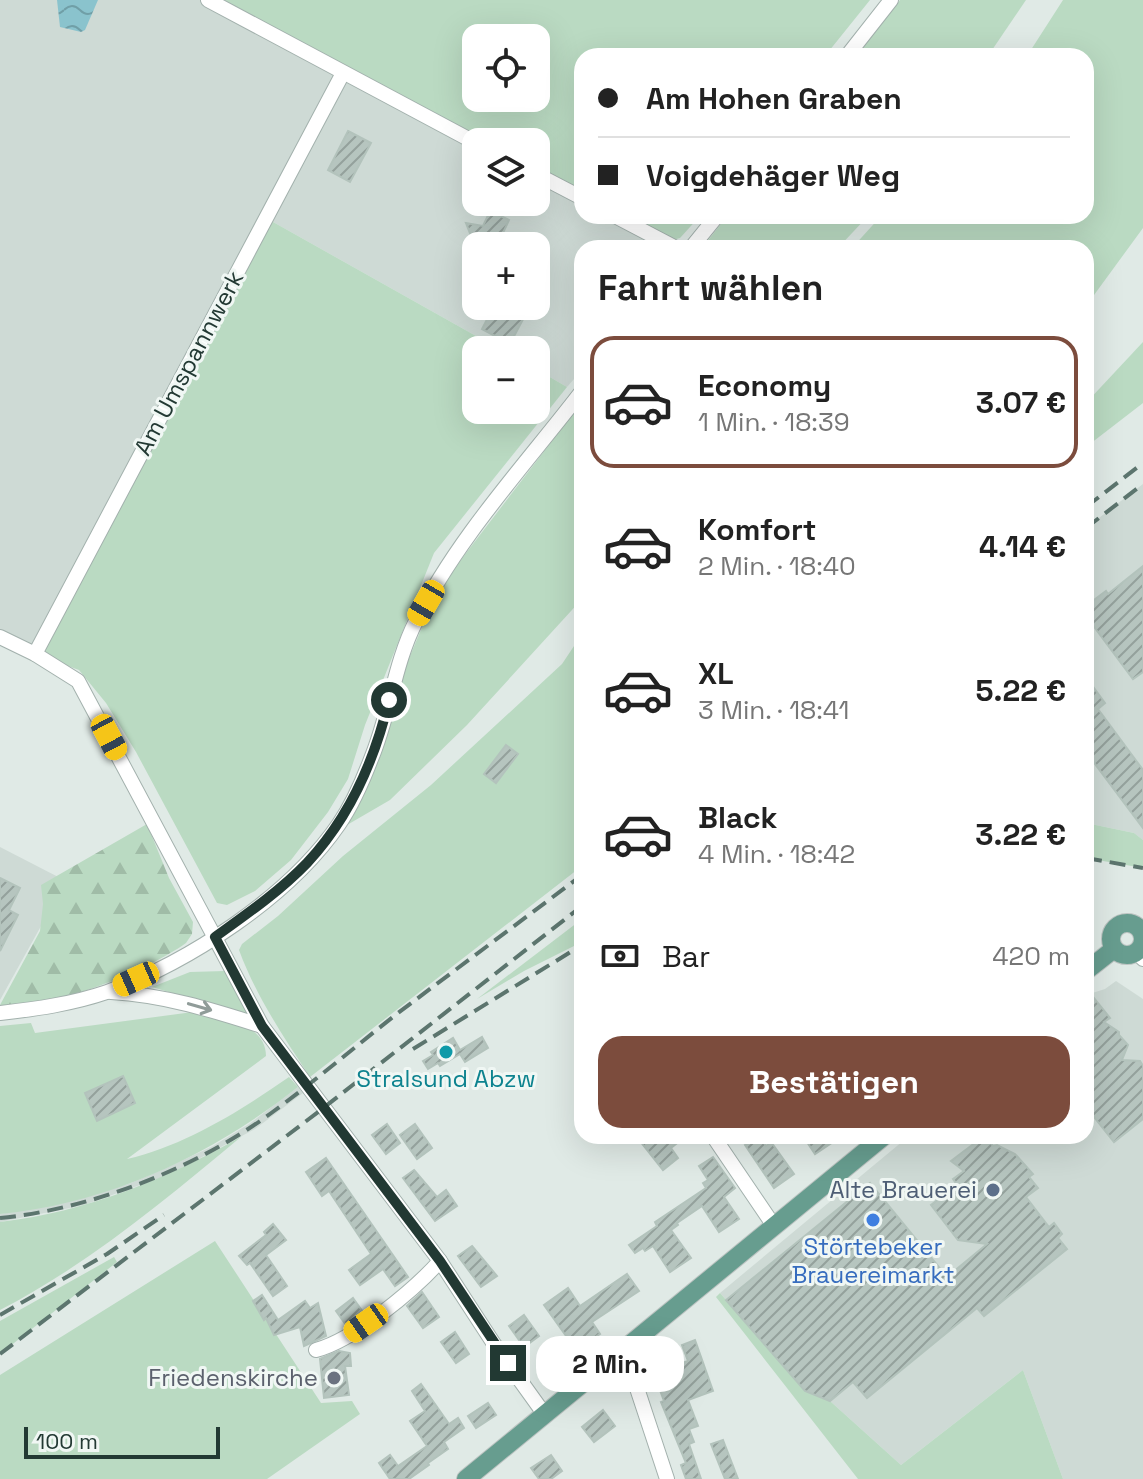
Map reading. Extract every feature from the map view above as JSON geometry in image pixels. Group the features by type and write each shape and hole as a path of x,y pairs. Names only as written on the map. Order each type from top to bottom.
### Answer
{"main road":[{"path":"1124,923 1141,927 1140,956 1127,956 1114,949 1110,938 1115,928 1124,923"},
{"path":"1094,965 1114,949"},
{"path":"466,1479 874,1144"}],"street":[{"path":"208,0 462,136"},
{"path":"853,48 891,0"},
{"name":"Am Umspannwerk","path":"35,654 343,73"},
{"path":"550,181 574,194"},
{"path":"630,224 661,240"},
{"path":"698,240 710,224"},
{"path":"0,1013 67,1003 107,992 165,966 215,937 306,864 340,823 376,746 414,623 459,549 574,401"},
{"path":"0,637 78,681 262,1026 440,1261 545,1415"},
{"path":"107,992 137,993 194,1004 262,1026"},
{"path":"718,1144 774,1226"},
{"path":"316,1350 340,1341 391,1305 440,1261"},
{"path":"621,1350 628,1361 667,1479"}],"shaded area":[{"path":"0,0 208,0 462,138 462,216 550,216 550,187 574,200 574,224 618,224 645,240 574,240 574,379 567,387 550,377 550,336 476,336 266,218 35,654 0,637"},
{"path":"1143,484 1143,840 1134,833 1094,825 1094,522"},
{"path":"0,847 66,881 0,1000"},
{"path":"1116,981 1143,999 1143,1479 1063,1479 1023,1370 901,1465 830,1401 805,1391 720,1293 899,1144 1094,1144 1094,992"},
{"path":"298,1087 303,1093 255,1129 168,1175 84,1205 0,1222 0,1214 78,1199 131,1183 166,1168 213,1146 249,1124"}],"green space":[{"path":"208,0 870,0 831,48 574,48 574,190 550,178 550,128 462,128 462,133"},
{"path":"900,0 1026,0 993,48 861,48"},
{"path":"1063,0 1143,0 1143,228 1094,295 1094,240 859,240 874,224 1094,224 1094,48 1032,48"},
{"path":"266,218 476,336 462,336 462,424 537,424 434,553 365,725 348,779 328,812 291,860 255,891 227,905 217,903 136,752 106,703 79,670 35,654"},
{"path":"641,224 693,224 680,238 673,240"},
{"path":"721,224 860,224 846,240 708,240"},
{"path":"1143,342 1143,403 1094,441 1094,394"},
{"path":"550,377 567,387 550,408"},
{"path":"574,412 574,608 467,725 390,800 347,825 380,757 408,661 427,615 453,570"},
{"path":"574,646 574,872 310,1077 253,983 239,950 242,944 431,785 562,664"},
{"path":"147,824 169,878 193,922 192,934 186,943 147,966 97,987 45,1001 0,1005 40,931 43,904 41,885"},
{"path":"1094,825 1134,833 1143,840 1143,868 1094,859"},
{"path":"574,925 574,946 477,999"},
{"path":"225,971 247,1010 245,1015 152,987 190,972"},
{"path":"193,1012 250,1029 264,1045 266,1056 127,1159 170,1145 212,1126 289,1077 298,1087 231,1134 158,1172 81,1199 0,1214 0,1026 31,1023 35,1033"},
{"path":"242,1136 95,1252 0,1310 0,1222 95,1202 185,1166"},
{"path":"215,1241 321,1403 352,1401 360,1414 267,1479 0,1479 0,1375"},
{"path":"114,1257 117,1262 0,1354 0,1321"},
{"path":"720,1293 805,1391 830,1401 901,1465 1023,1370 1063,1479 858,1479 716,1297"}],"water":[{"path":"57,0 98,0 85,30 81,32 60,27"}],"building":[{"path":"348,131 371,143 350,182 328,170"},
{"path":"488,216 509,220 503,232 469,232 466,223 483,226"},
{"path":"487,320 523,320 514,336 495,336 482,329"},
{"path":"1143,566 1143,672 1133,679 1094,627 1094,600 1106,591 1108,594"},
{"path":"1094,688 1105,703 1098,709 1143,770 1143,828 1094,763"},
{"path":"506,745 518,754 496,783 484,774"},
{"path":"0,878 20,888 9,910 18,915 0,951"},
{"path":"1094,998 1110,1018 1104,1022 1119,1032 1128,1045 1122,1060 1140,1061 1143,1066 1143,1119 1114,1142 1094,1117"},
{"path":"482,1037 488,1048 465,1062 460,1054 428,1069 423,1061 453,1038 460,1050"},
{"path":"123,1076 135,1103 97,1121 85,1093"},
{"path":"387,1124 400,1143 386,1154 372,1135"},
{"path":"415,1124 432,1148 417,1159 400,1135"},
{"path":"642,1144 676,1144 671,1148 678,1158 663,1170"},
{"path":"772,1144 794,1174 774,1188 745,1145"},
{"path":"808,1144 830,1144 815,1154"},
{"path":"973,1144 997,1145 1015,1154 1033,1174 1029,1177 1038,1188 1026,1197 1049,1227 1054,1223 1062,1234 1058,1238 1067,1249 984,1316 977,1308 867,1398 853,1382 830,1401 805,1391 726,1300 870,1183 947,1277 987,1244 958,1240 931,1205 957,1185 953,1179 964,1171 951,1161"},
{"path":"713,1157 735,1188 724,1197 739,1219 719,1232 702,1206 677,1223 671,1230 691,1258 670,1272 653,1246 635,1253 629,1245 657,1226 655,1222 706,1188 703,1183 708,1180 699,1166"},
{"path":"326,1158 408,1277 395,1286 383,1269 360,1285 349,1270 371,1254 329,1191 322,1196 306,1172"},
{"path":"414,1170 437,1197 446,1190 457,1206 435,1221 403,1178"},
{"path":"273,1224 286,1240 266,1255 287,1286 273,1296 250,1263 247,1265 239,1256 266,1235 264,1232"},
{"path":"472,1246 497,1276 481,1287 458,1256"},
{"path":"627,1274 639,1291 592,1322 600,1334 576,1350 544,1305 568,1288 580,1306"},
{"path":"422,1292 439,1317 423,1328 407,1306"},
{"path":"262,1295 278,1320 305,1301 310,1308 318,1303 326,1336 304,1346 300,1327 274,1335 253,1301"},
{"path":"353,1298 363,1312 346,1325 336,1311"},
{"path":"524,1315 539,1336 524,1347 509,1326"},
{"path":"455,1332 469,1354 456,1363 441,1342"},
{"path":"695,1340 713,1391 688,1400 698,1426 689,1429 694,1442 689,1444 701,1479 686,1479 681,1465 686,1463 661,1402 664,1401 651,1366 665,1361 668,1368 688,1361 682,1345"},
{"name":"Friedenskirche","path":"339,1351 350,1353 351,1366 345,1366 349,1395 324,1398 320,1359"},
{"path":"421,1384 449,1424 458,1418 464,1428 444,1442 448,1449 409,1479 390,1479 379,1463 390,1455 398,1466 427,1446 410,1421 425,1411 412,1391"},
{"path":"488,1403 496,1415 476,1428 468,1416"},
{"path":"603,1410 615,1426 594,1442 582,1427"},
{"path":"723,1440 738,1479 725,1479 711,1444"},
{"path":"551,1455 562,1471 551,1479 539,1479 531,1468"}],"railway":[{"path":"1094,501 1143,463"},
{"path":"1094,522 1143,484"},
{"path":"1094,859 1143,868"},
{"path":"0,1218 108,1195 213,1150 290,1099 398,1013 574,881"},
{"path":"0,1354 574,912"},
{"path":"413,1049 574,950"},
{"path":"0,1315 107,1254 164,1215"}],"place":[{"name":"Stralsund Abzw","path":"446,1052"},
{"name":"Alte Brauerei","path":"993,1190"},
{"name":"Störtebeker Brauereimarkt","path":"873,1220"},
{"name":"Friedenskirche","path":"334,1378"}],"route":[{"path":"389,700 371,760 340,823 306,864 215,937 262,1026 440,1261 508,1363"}]}
